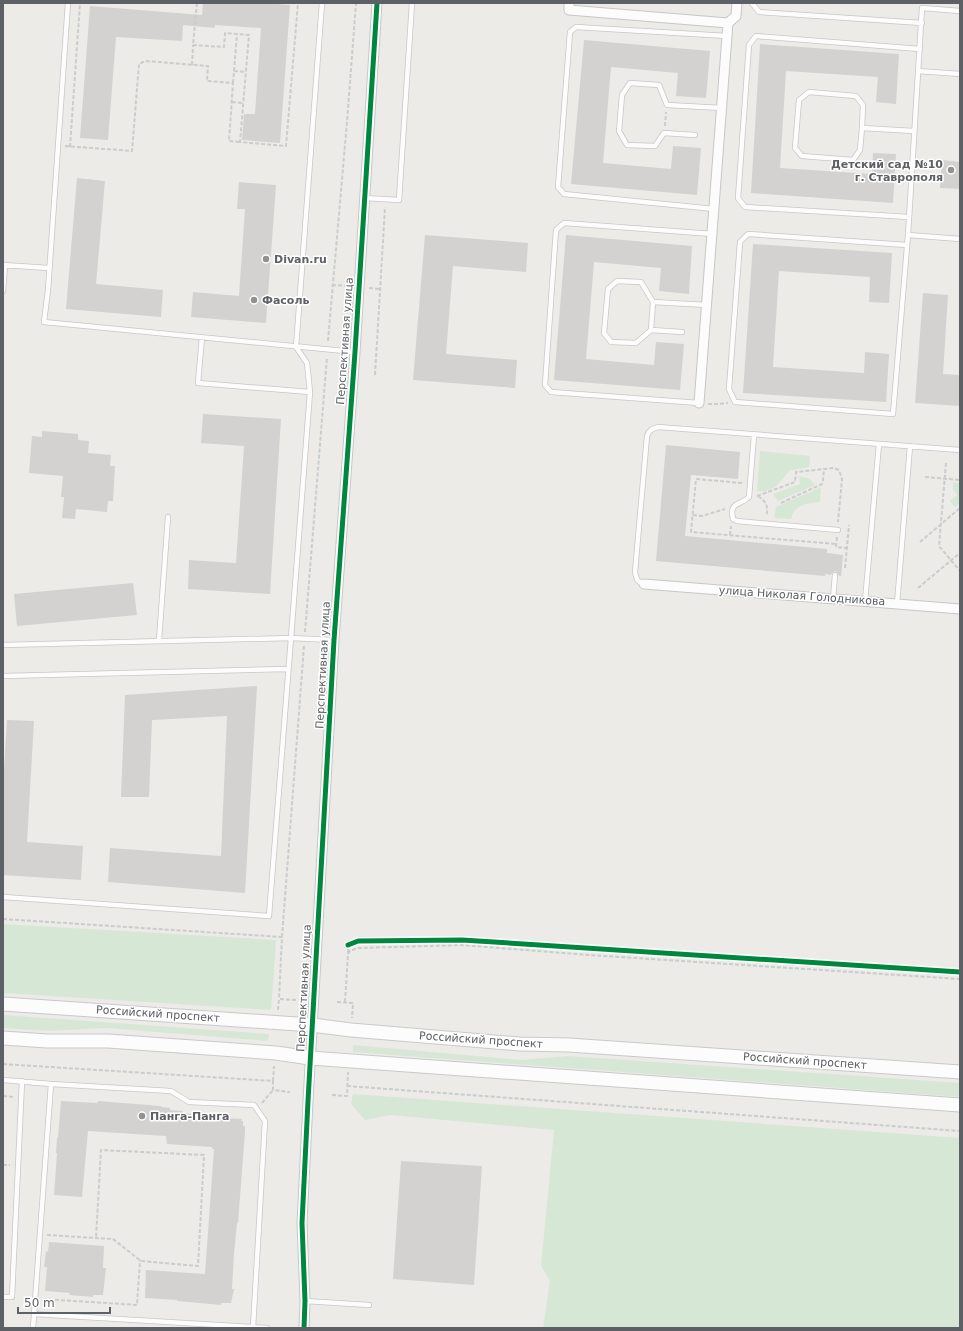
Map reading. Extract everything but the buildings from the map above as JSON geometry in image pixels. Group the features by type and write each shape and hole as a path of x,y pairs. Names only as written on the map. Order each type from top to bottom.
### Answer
{"main road":[{"name":"Российский проспект","path":"3,1004 312,1025 351,1030 520,1044 569,1045 960,1072"},
{"path":"3,1038 108,1041 276,1053 310,1058 960,1105"}],"street":[{"name":"Перспективная улица","path":"304,1328 305,1301 302,1223 310,1058 334,640 378,3"},
{"path":"570,3 569,10 728,23"},
{"path":"699,403 728,23 736,16 737,3"},
{"name":"улица Николая Голодникова","path":"644,584 960,609"}],"lane":[{"path":"68,3 44,322 355,352"},
{"path":"3,897 269,916 310,392 307,363 296,347 322,3"},
{"path":"364,198 399,200 412,3"},
{"path":"752,3 759,12 922,23"},
{"path":"907,245 748,234 740,242 729,389 735,402 893,414 908,235 922,6 960,11"},
{"path":"714,209 564,194 558,187 570,32 576,27 727,36"},
{"path":"909,217 744,207 738,198 749,45 756,36 920,49"},
{"path":"918,71 960,74"},
{"path":"695,135 664,133 654,146 627,144 619,131 622,95 630,83 660,85 667,105 722,108"},
{"path":"809,92 856,96 863,105 862,128 860,150 853,160 802,156 795,148 799,100 809,92"},
{"path":"862,128 914,131"},
{"path":"699,403 551,392 545,385 556,230 564,223 712,234"},
{"path":"908,235 960,239"},
{"path":"3,291 4,265 49,268"},
{"path":"651,330 653,302 641,282 618,280 608,289 604,333 611,342 636,343 651,330 682,332"},
{"path":"653,302 707,305"},
{"path":"202,337 198,383 310,392"},
{"path":"644,584 636,579 635,572 647,436 648,432 652,428 658,427 960,450"},
{"path":"754,435 748,497 747,499 735,504 733,507 732,515 734,521 838,530"},
{"path":"865,601 879,444"},
{"path":"897,604 910,446"},
{"path":"159,640 168,517"},
{"path":"833,599 835,575"},
{"path":"3,645 159,640 291,638 334,640"},
{"path":"3,676 288,669"},
{"path":"3,1080 171,1091 189,1102 254,1105 265,1121 253,1328"},
{"path":"3,1297 12,1297 22,1081"},
{"path":"33,1328 51,1084"},
{"path":"305,1301 368,1305"},
{"path":"34,1314 267,1328"}],"path":[{"path":"70,147 80,3"},
{"path":"192,65 197,3"},
{"path":"237,34 229,141 286,146 298,3"},
{"path":"278,1016 282,937 305,638 356,3"},
{"path":"193,45 224,47 225,33 249,34 240,142"},
{"path":"58,146 132,151 139,64 145,61 208,66 207,81 233,83"},
{"path":"234,71 246,72"},
{"path":"232,102 243,103"},
{"path":"664,133 667,105"},
{"path":"375,375 386,199"},
{"path":"699,403 718,404 735,402"},
{"path":"946,463 939,546 960,571"},
{"path":"748,497 758,496 795,482 796,472 824,468 834,468 838,470 841,473 842,478 836,547 847,548"},
{"path":"781,503 822,484 824,468"},
{"path":"925,477 960,480"},
{"path":"758,496 764,499 768,510 766,516 760,523"},
{"path":"693,515 702,516 733,507"},
{"path":"920,542 960,508"},
{"path":"845,568 849,525"},
{"path":"918,588 960,552"},
{"path":"3,919 282,937"},
{"path":"402,941 462,940 517,943"},
{"path":"345,1002 350,942"},
{"path":"348,954 350,951 358,948 461,945 589,955 960,978"},
{"path":"279,998 296,1000"},
{"path":"337,1002 353,1003 352,1022"},
{"path":"3,1064 273,1081"},
{"path":"257,1109 273,1090 274,1066"},
{"path":"332,1095 347,1096 348,1072"},
{"path":"347,1086 960,1131"},
{"path":"273,1090 290,1092"},
{"path":"40,1234 96,1238 113,1239 140,1260 198,1266 204,1155 102,1150 96,1238"},
{"path":"40,1299 137,1306 140,1260"}],"green space":[{"path":"760,451 810,456 809,467 789,471 772,489 757,491"},
{"path":"799,476 810,479 815,485 778,501 773,494 800,484"},
{"path":"953,482 960,483 960,503 955,507 950,501 957,495 953,490"},
{"path":"821,487 820,502 801,506 795,511 791,519 774,518 776,507"},
{"path":"3,924 276,940 271,1010 3,993"},
{"path":"3,1015 269,1034 268,1041 107,1028 49,1031 3,1028"},
{"path":"353,1045 521,1060 568,1056 960,1083 960,1097 353,1052"},
{"path":"353,1094 960,1138 960,1328 543,1328 550,1281 541,1266 554,1130 391,1115 365,1120 351,1104"}],"cycle path":[{"path":"304,1328 305,1301 302,1223 308,1101 334,640 355,352 377,3"},
{"path":"348,945 358,941 462,940 960,972"}],"place":[{"name":"Детский сад №10 г. Ставрополя","path":"951,170"},
{"name":"Divan.ru","path":"266,259"},
{"name":"Фасоль","path":"254,300"},
{"name":"Панга-Панга","path":"142,1116"}]}
